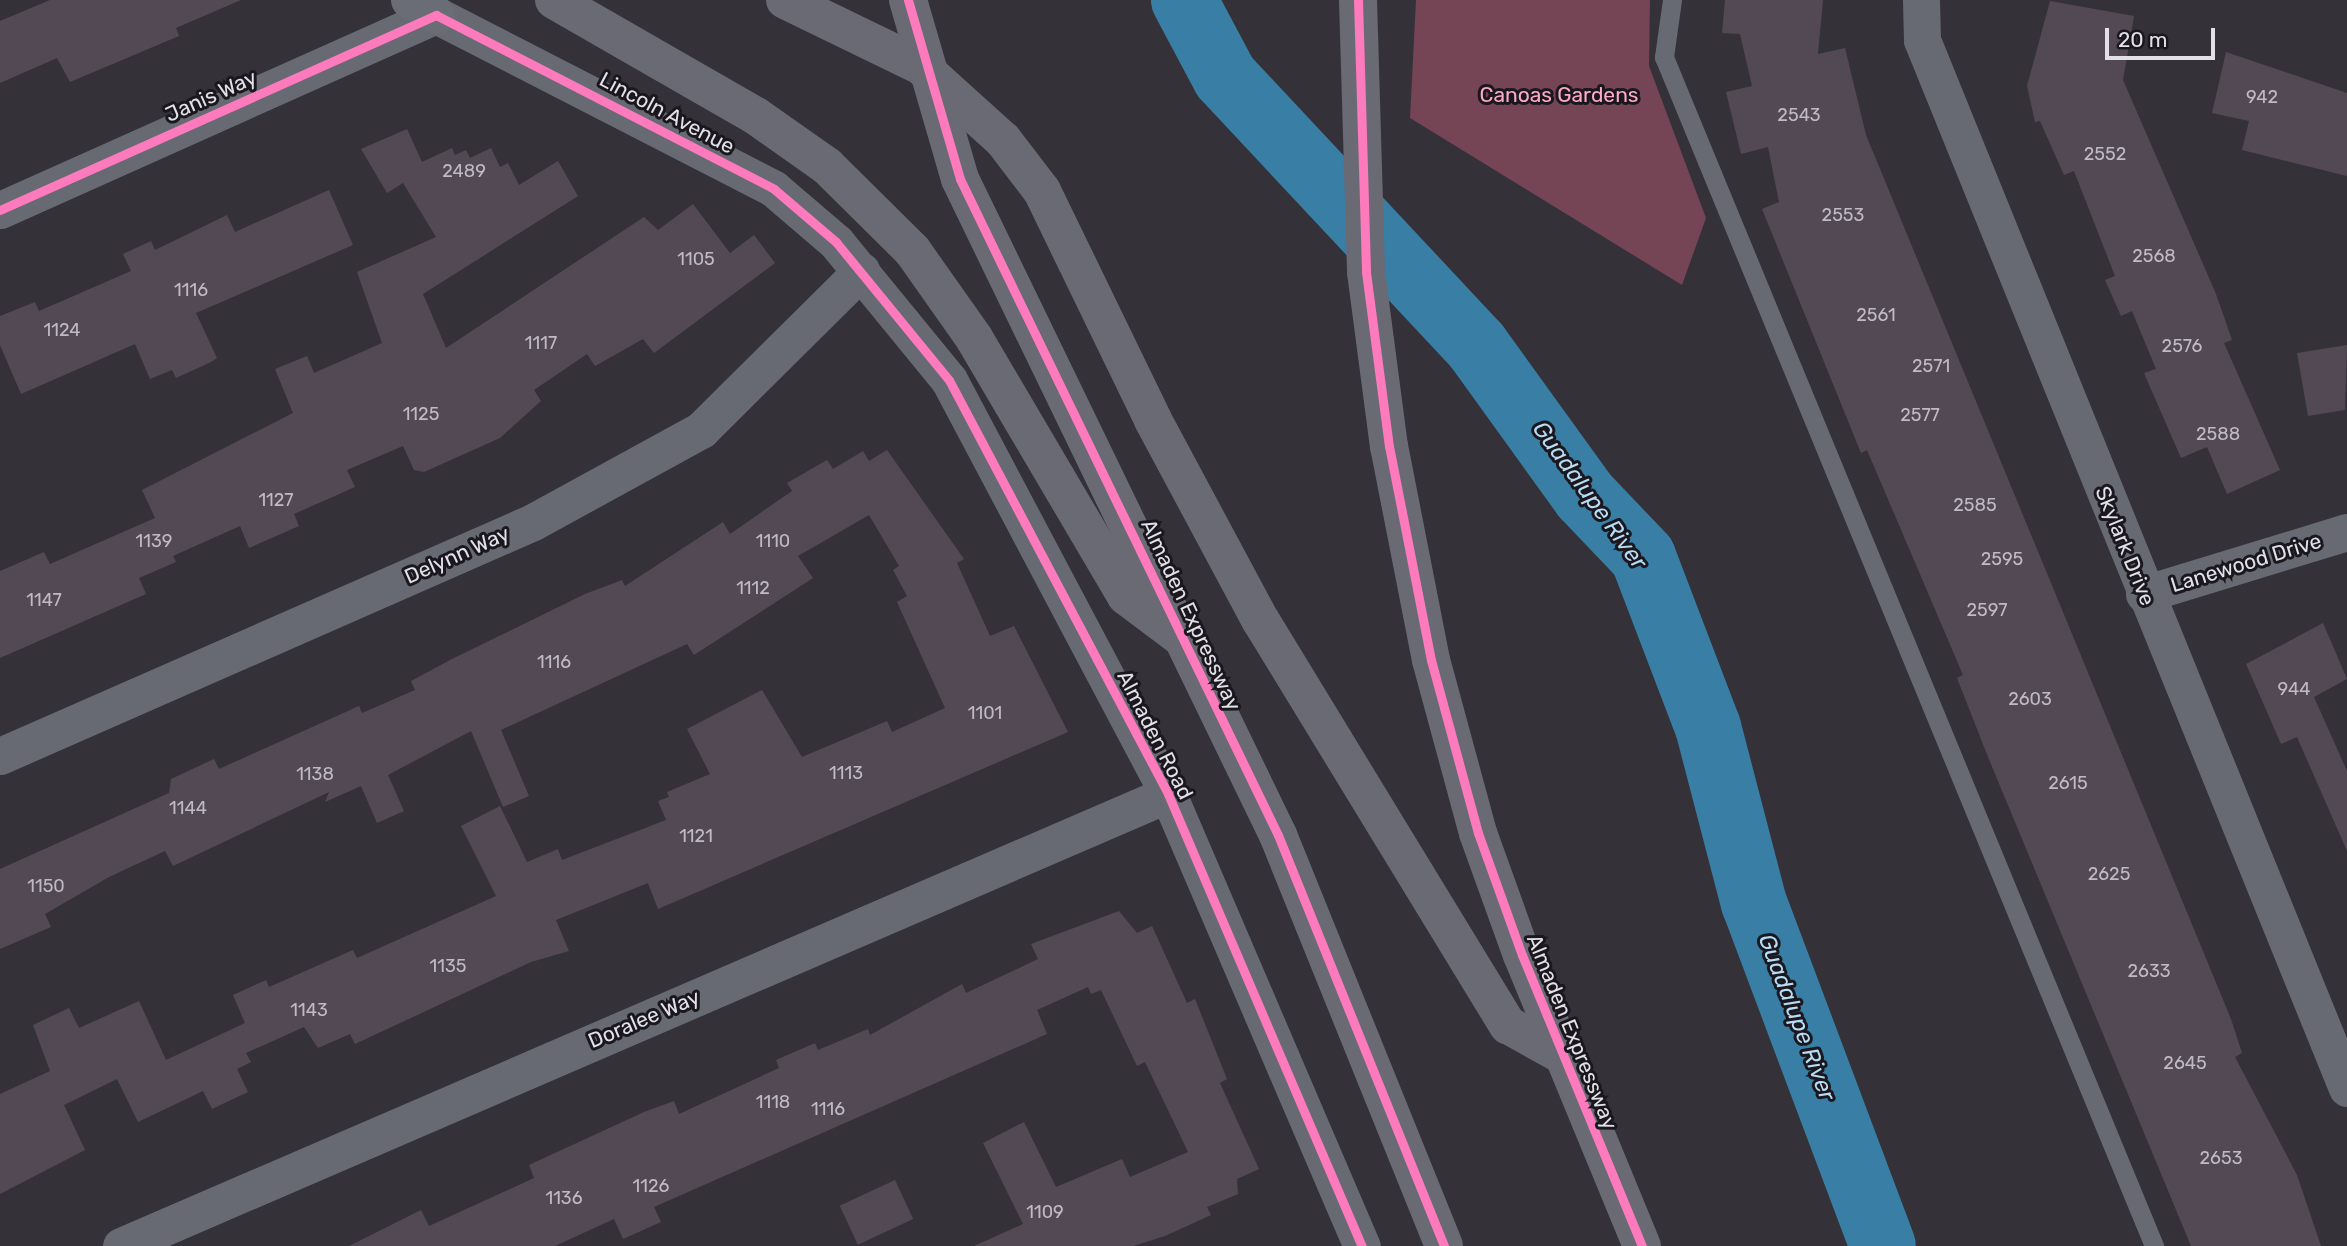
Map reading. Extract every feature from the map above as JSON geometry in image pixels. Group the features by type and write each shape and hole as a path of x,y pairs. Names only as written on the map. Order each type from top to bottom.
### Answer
{"main road":[{"path":"554,0 766,123 827,166 912,250 974,338 1126,596 1178,635"},
{"path":"785,0 921,66 1003,141 1042,191 1153,420 1261,621 1508,1025 1560,1054"},
{"name":"Almaden Expressway","path":"908,0 960,178 1178,635 1289,860 1444,1246"},
{"name":"Almaden Expressway","path":"1358,0 1358,116 1367,285 1414,578 1479,833 1560,1054 1642,1246"}],"street":[{"name":"Skylark Drive","path":"1921,0 1922,40 2144,594 2347,1088"},
{"name":"Janis Way","path":"0,210 423,8"},
{"name":"Lincoln Avenue","path":"423,8 775,189 861,271"},
{"name":"Delynn Way","path":"0,756 533,522 701,430 861,271"},
{"name":"Almaden Road","path":"861,271 949,380 1168,794 1362,1246"},
{"name":"Lanewood Drive","path":"2144,594 2347,533"},
{"name":"Doralee Way","path":"121,1246 1168,794"}],"lane":[{"path":"1672,0 1664,57 2154,1246"}],"green space":[{"name":"Canoas Gardens","path":"1416,0 1650,0 1649,66 1706,218 1682,285 1410,118"}],"building":[{"path":"50,0 241,0 176,28 179,36 70,82 57,58 0,83 0,21"},
{"path":"1725,0 1823,0 1818,54 1845,48 1866,135 2231,1019 2242,1053 2235,1057 2297,1175 2321,1246 2191,1246 1988,757 1957,678 1963,675 1867,450 1861,453 1762,209 1779,202 1768,147 1741,154 1726,92 1752,86 1740,34 1722,33"},
{"path":"2050,1 2134,16 2123,80 2216,294 2232,340 2224,343 2280,470 2227,494 2207,447 2181,458 2144,373 2156,369 2132,311 2121,316 2105,280 2115,276 2074,171 2064,175 2040,121 2035,122 2027,86"},
{"path":"2226,52 2347,93 2347,176 2242,150 2249,121 2212,113"},
{"path":"407,129 422,162 452,148 455,155 466,150 470,158 491,148 500,167 508,163 519,185 558,161 578,196 423,294 446,348 644,217 658,230 693,204 730,253 754,235 775,263 654,353 643,339 595,366 587,354 534,390 541,401 500,438 424,472 414,470 403,446 347,470 355,487 294,514 299,526 249,548 240,526 173,556 176,562 139,578 146,594 0,658 0,571 44,552 50,564 155,518 142,490 293,413 275,369 307,356 314,373 382,343 357,272 436,237 403,183 387,193 361,149"},
{"path":"329,190 353,245 196,313 217,358 211,362 176,378 172,370 150,379 135,344 21,394 0,345 0,316 35,302 39,311 131,271 123,254 151,241 155,250 227,215 235,232"},
{"path":"2347,345 2345,410 2308,416 2297,353"},
{"path":"887,450 964,559 957,563 990,636 1014,626 1068,732 658,909 648,883 556,920 569,951 531,962 355,1044 350,1034 318,1048 304,1027 246,1053 251,1062 237,1069 248,1092 212,1109 203,1091 138,1122 117,1079 64,1105 85,1150 0,1194 0,1094 50,1071 33,1025 69,1008 79,1028 139,1001 166,1060 245,1023 233,995 266,980 269,987 353,950 357,958 496,896 461,826 500,806 527,862 558,849 562,860 666,820 658,801 669,797 667,792 710,774 687,729 762,690 802,757 887,721 892,732 945,708 897,602 907,596 893,570 899,566 869,515 798,556 813,578 694,655 687,644 501,730 529,796 503,807 471,731 388,775 404,811 377,823 361,786 325,802 329,792 173,866 165,851 109,877 45,914 51,927 0,949 0,869 169,793 171,779 214,759 219,769 359,706 362,713 415,690 411,681 585,594 622,580 625,586 723,522 730,534 792,491 787,483 827,460 833,469 863,451 869,461"},
{"path":"2323,623 2347,679 2314,697 2347,771 2347,851 2297,737 2281,744 2246,664"},
{"path":"1119,911 1137,933 1152,926 1187,1003 1195,999 1227,1079 1220,1083 1259,1169 1237,1179 1238,1194 1207,1207 1211,1215 1165,1236 1133,1246 974,1246 1023,1224 983,1143 1024,1122 1056,1187 1122,1159 1130,1177 1188,1152 1145,1062 1137,1066 1101,990 1091,994 1088,987 1037,1010 1047,1034 654,1207 661,1222 623,1239 614,1219 555,1246 349,1246 421,1210 429,1226 534,1178 529,1165 644,1112 674,1101 679,1114 779,1068 776,1060 815,1043 818,1050 868,1029 870,1035 962,984 966,993 1038,959 1031,944"},
{"path":"895,1180 913,1219 858,1245 840,1206"}],"waterway":[{"name":"Guadalupe River","path":"1184,0 1225,77 1476,345 1585,496 1643,557 1708,727 1754,903 1883,1246"}],"cycle path":[{"path":"908,0 960,179 1278,835 1444,1246"},
{"path":"1358,0 1366,272 1389,446 1431,660 1478,833 1522,955 1642,1246"},
{"path":"0,210 436,15 774,189 836,242 949,380 1168,794 1362,1246"}]}
